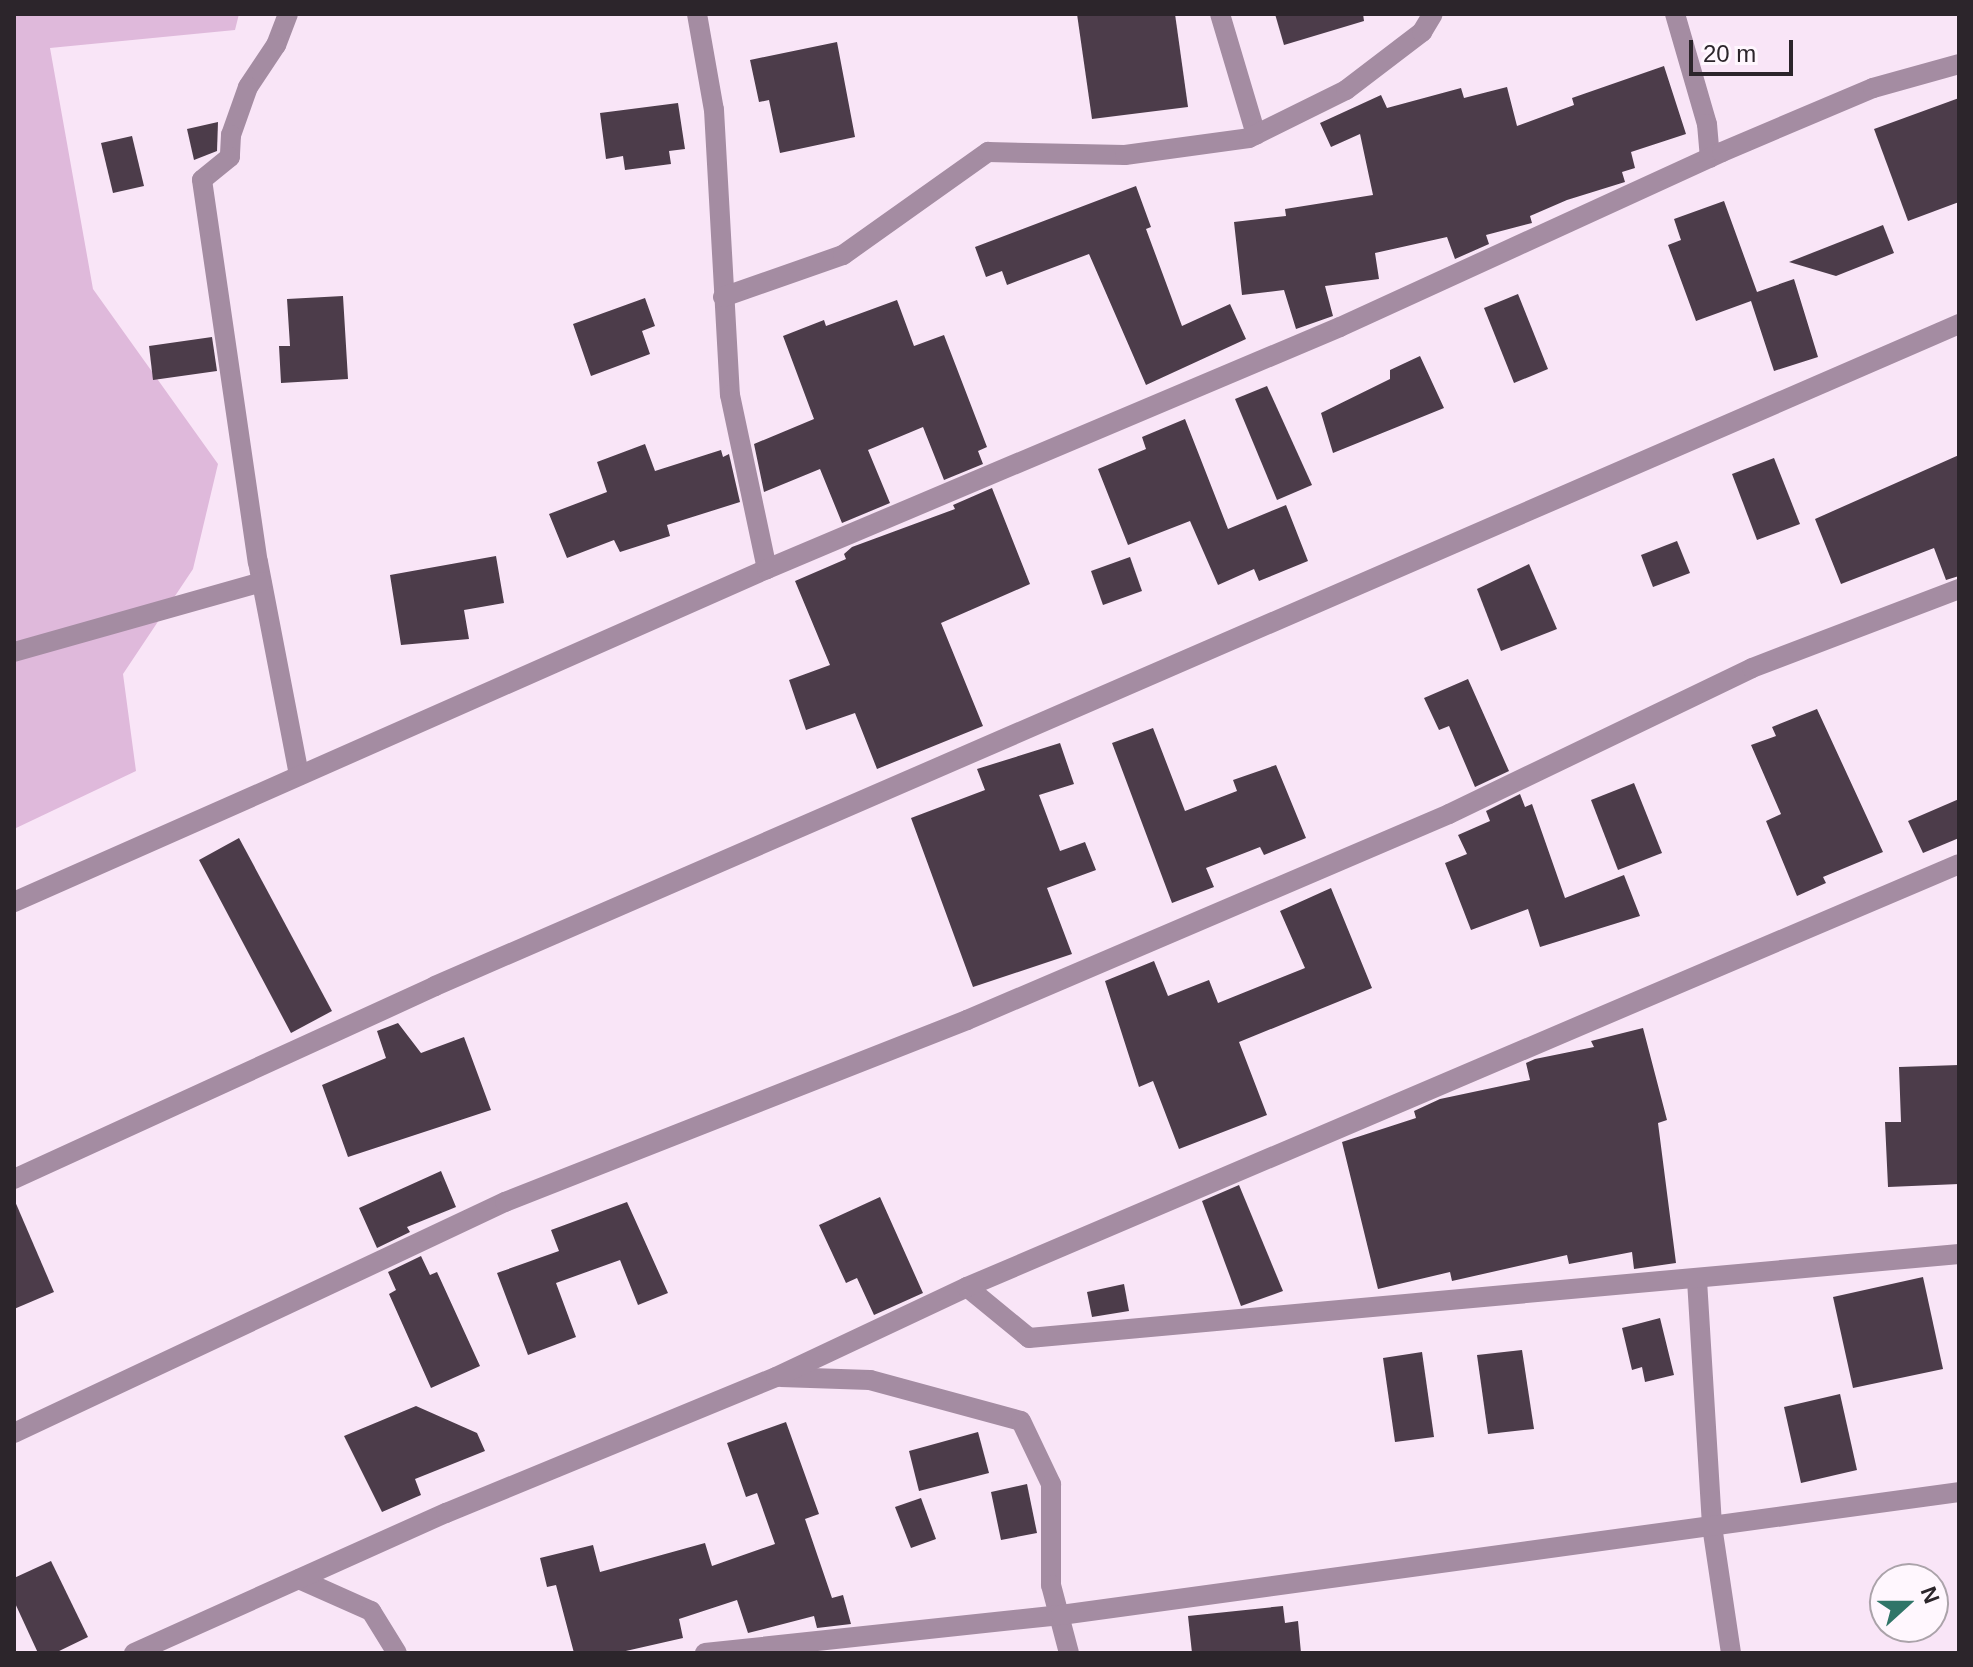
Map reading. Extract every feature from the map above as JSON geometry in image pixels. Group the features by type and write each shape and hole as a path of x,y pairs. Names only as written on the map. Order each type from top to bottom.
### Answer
{"street":[{"path":"288,14 276,45 248,87 231,135 230,157 202,180 261,582 299,775"},
{"path":"697,14 714,110 730,395 767,569"},
{"path":"1220,14 1256,135"},
{"path":"723,297 843,255 988,152 1125,155 1256,135 1346,90 1422,32 1433,14"},
{"path":"1675,14 1707,124 1710,158"},
{"path":"14,902 767,569 1340,327 1710,158 1873,88 1959,64"},
{"path":"14,1179 435,986 1959,324"},
{"path":"14,652 261,582"},
{"path":"14,1433 505,1202 967,1020 1449,814 1752,668 1959,589"},
{"path":"134,1653 299,1579 776,1377 967,1287 1959,864"},
{"path":"967,1287 1029,1338 1327,1307 1697,1280 1959,1254"},
{"path":"1697,1280 1712,1526 1731,1653"},
{"path":"776,1377 870,1380 909,1395 939,1395 1021,1421 1051,1484 1051,1585 1069,1653"},
{"path":"705,1653 1061,1615 1959,1492"},
{"path":"299,1579 371,1611 397,1653"}],"shaded area":[{"path":"14,14 239,14 235,30 50,48 93,289 218,464 193,569 123,674 136,771 14,829"}],"building":[{"path":"1077,14 1175,14 1188,107 1092,119"},
{"path":"1275,14 1363,14 1364,21 1284,45"},
{"path":"837,42 855,137 780,153 769,100 759,102 750,60"},
{"path":"1664,66 1686,134 1631,152 1635,168 1622,172 1625,182 1567,200 1530,216 1532,223 1486,235 1489,244 1455,259 1447,237 1375,253 1379,279 1325,286 1333,316 1296,329 1284,290 1242,295 1234,222 1286,216 1285,209 1373,195 1360,134 1331,147 1320,123 1381,95 1387,108 1461,88 1464,98 1507,87 1517,126 1574,105 1572,98"},
{"path":"1959,98 1959,202 1908,221 1874,129"},
{"path":"678,103 685,149 669,151 671,164 625,170 623,156 606,159 600,113"},
{"path":"218,122 217,151 194,160 187,129"},
{"path":"132,136 144,186 113,193 101,143"},
{"path":"1136,186 1151,227 1146,229 1182,326 1230,304 1246,339 1146,385 1089,254 1007,285 1002,271 986,277 975,247"},
{"path":"1724,201 1757,292 1794,279 1818,357 1774,371 1751,301 1696,321 1668,245 1681,240 1674,219"},
{"path":"1883,225 1894,253 1836,276 1789,262"},
{"path":"1518,294 1548,369 1514,383 1484,308"},
{"path":"343,296 348,379 281,383 279,346 290,346 287,299"},
{"path":"645,298 655,326 642,331 650,354 591,376 573,324"},
{"path":"897,300 914,346 944,335 987,447 978,451 983,464 944,480 923,427 868,450 890,503 842,523 820,469 764,492 754,444 814,419 783,336 824,320 826,326"},
{"path":"212,337 217,371 153,380 149,346"},
{"path":"1420,356 1444,408 1333,453 1321,413 1390,379 1390,370"},
{"path":"1267,386 1312,485 1277,500 1235,399"},
{"path":"1185,419 1228,529 1286,505 1308,561 1259,581 1254,569 1218,585 1190,521 1128,545 1098,469 1146,449 1142,437"},
{"path":"645,444 655,471 721,450 723,457 729,454 740,502 667,525 670,536 620,552 614,540 567,558 549,514 607,492 597,462"},
{"path":"1959,455 1959,576 1946,580 1934,548 1841,584 1815,519"},
{"path":"1774,458 1800,524 1757,540 1732,474"},
{"path":"992,488 1030,584 941,623 983,726 877,769 855,713 806,730 789,680 830,665 795,581 846,559 844,554 852,547 955,509 953,505"},
{"path":"1677,541 1690,573 1653,587 1641,555"},
{"path":"496,556 504,603 464,610 469,639 401,645 390,575"},
{"path":"1130,557 1142,591 1103,605 1091,571"},
{"path":"1529,564 1557,629 1501,651 1477,589"},
{"path":"1468,679 1509,771 1475,787 1449,726 1439,730 1424,698"},
{"path":"1817,709 1883,852 1823,877 1826,883 1797,896 1766,821 1781,814 1751,745 1776,736 1772,727"},
{"path":"1153,728 1185,811 1237,791 1233,780 1276,765 1306,838 1264,855 1260,847 1206,868 1214,887 1172,903 1112,743"},
{"path":"1060,743 1074,784 1039,795 1060,851 1085,842 1096,870 1047,888 1072,954 973,987 911,818 985,790 977,769"},
{"path":"1634,783 1662,853 1618,870 1591,800"},
{"path":"1520,794 1525,807 1532,804 1565,898 1624,875 1640,916 1540,947 1528,909 1471,930 1445,863 1467,854 1458,835 1490,821 1486,811"},
{"path":"1959,799 1959,838 1923,853 1908,821"},
{"path":"239,838 332,1011 291,1033 199,860"},
{"path":"1331,888 1372,988 1239,1042 1267,1115 1179,1149 1153,1081 1139,1087 1105,981 1154,961 1168,996 1209,980 1218,1003 1305,968 1280,911"},
{"path":"398,1023 421,1053 464,1037 491,1110 348,1157 322,1085 386,1058 377,1031"},
{"path":"1643,1028 1667,1120 1658,1123 1676,1263 1634,1269 1632,1252 1569,1264 1567,1255 1452,1281 1450,1272 1378,1289 1342,1142 1416,1118 1414,1111 1440,1099 1530,1080 1526,1063 1535,1059 1594,1047 1591,1041"},
{"path":"1959,1065 1959,1184 1888,1187 1885,1122 1901,1122 1899,1067"},
{"path":"441,1171 456,1207 407,1227 410,1232 377,1248 359,1208"},
{"path":"1239,1185 1283,1291 1241,1306 1202,1201"},
{"path":"880,1197 923,1293 874,1315 857,1278 846,1283 819,1225"},
{"path":"14,1199 54,1292 14,1309"},
{"path":"627,1202 668,1293 638,1305 620,1260 556,1283 576,1337 528,1355 497,1273 559,1251 551,1230"},
{"path":"421,1256 430,1275 437,1272 480,1366 431,1388 389,1294 396,1290 388,1272"},
{"path":"1923,1277 1943,1369 1853,1388 1833,1297"},
{"path":"1124,1284 1129,1311 1092,1317 1087,1292"},
{"path":"1660,1318 1674,1375 1645,1382 1642,1367 1632,1370 1622,1328"},
{"path":"1522,1350 1534,1429 1488,1434 1477,1355"},
{"path":"1422,1352 1434,1437 1395,1442 1383,1358"},
{"path":"1840,1394 1857,1470 1801,1483 1784,1407"},
{"path":"416,1406 477,1433 485,1451 415,1479 421,1495 382,1512 344,1436"},
{"path":"786,1422 819,1514 805,1519 832,1598 843,1595 851,1624 817,1628 814,1616 748,1633 737,1600 679,1619 683,1638 617,1653 574,1653 556,1585 547,1587 540,1558 593,1545 600,1572 705,1543 712,1566 775,1544 757,1493 746,1497 727,1443"},
{"path":"978,1432 989,1473 919,1491 909,1451"},
{"path":"1027,1484 1037,1533 1001,1540 991,1492"},
{"path":"921,1498 936,1539 911,1548 895,1507"},
{"path":"51,1561 88,1637 55,1653 38,1653 14,1601 14,1578"},
{"path":"1283,1606 1285,1623 1298,1621 1301,1653 1192,1653 1188,1616"}]}
